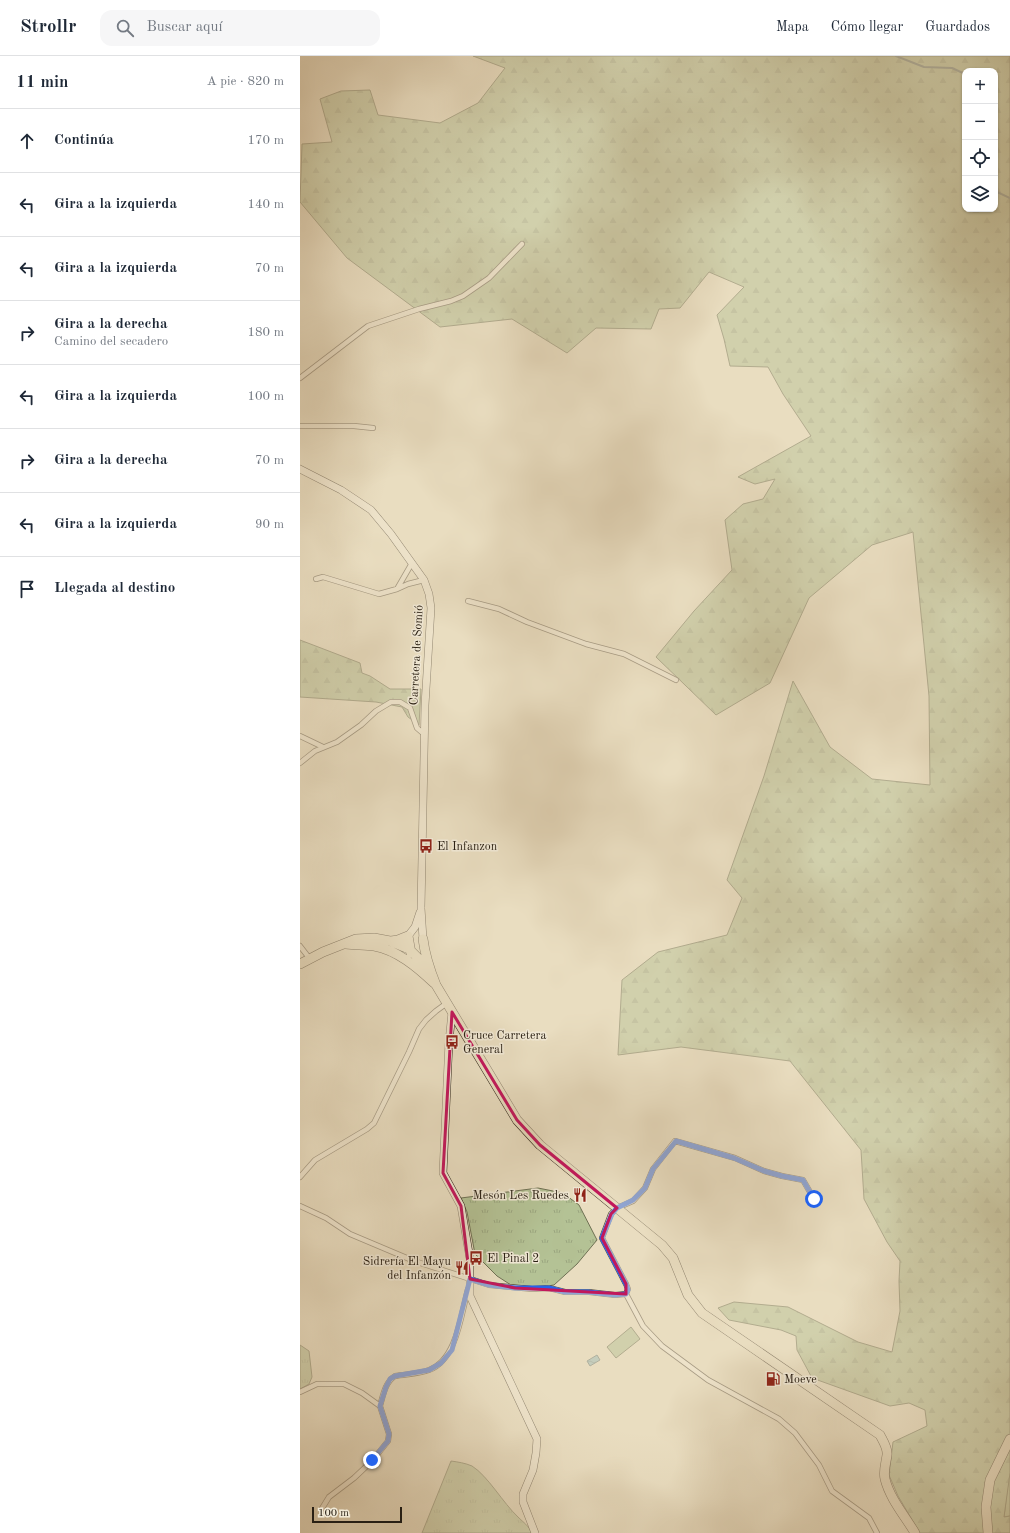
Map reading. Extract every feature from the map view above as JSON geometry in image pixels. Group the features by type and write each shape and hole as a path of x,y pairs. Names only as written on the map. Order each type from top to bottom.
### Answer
{"highway":[{"path":"390,941 408,936 409,949 415,966"},
{"path":"300,964 356,939 374,938 390,941 409,949 430,970"},
{"path":"344,944 375,946 400,951 409,949 423,940 425,953 436,985 517,1120 540,1145 668,1251 673,1258 688,1295 702,1313 880,1435 885,1443 887,1454 884,1473 885,1480 890,1494 915,1533"},
{"path":"375,946 401,957 415,966 436,985"},
{"path":"988,1533 986,1507 990,1480 1010,1439"}],"street":[{"path":"300,378 368,326 463,296 489,278 522,244"},
{"path":"300,426 354,426 373,428"},
{"name":"Carretera de Somió","path":"300,469 341,490 371,510 424,580 429,594 431,608 424,734 421,908"},
{"path":"397,589 412,563"},
{"path":"316,579 323,577 379,594 424,580"},
{"path":"468,601 499,609 527,622 586,644 624,654 676,680"},
{"path":"300,763 315,751 336,742 361,725 376,711 391,702 400,702 410,708 417,728 424,734"},
{"path":"300,736 323,747"},
{"path":"408,936 415,927 421,908"},
{"path":"421,908 423,940"},
{"path":"300,946 310,959"},
{"path":"300,1177 315,1160 367,1129 374,1123 410,1052 419,1029 426,1020 447,1003"},
{"path":"452,1012 449,1042 443,1173 461,1206 468,1246 470,1296 532,1427 536,1439 536,1453 533,1470 523,1494 525,1510 535,1533"},
{"path":"814,1199 803,1180 764,1171 734,1158 676,1141 653,1169 645,1188 633,1200 617,1208 612,1214 602,1238 626,1284 628,1290 626,1294 643,1326 662,1346 708,1380 778,1419 795,1433 819,1465 832,1491 869,1518 877,1533"},
{"path":"300,1206 326,1218 350,1234 414,1261 489,1285 515,1288 549,1288 565,1292 588,1292 615,1295 626,1294"},
{"path":"321,1510 329,1497 354,1478 388,1441 389,1434 380,1406 390,1379 395,1376 429,1370 441,1363 452,1350 470,1279"},
{"path":"300,1392 317,1384 344,1384 362,1393 380,1406"}],"highlighted area":[{"path":"452,1012 517,1120 540,1145 617,1208 611,1214 602,1238 626,1284 626,1294 515,1288 470,1279 461,1206 443,1173"}],"green space":[{"path":"473,56 1010,56 1010,1473 1004,1517 1010,1516 1010,1533 920,1533 898,1496 889,1475 893,1442 927,1426 925,1410 909,1403 890,1406 812,1378 797,1350 796,1336 781,1330 729,1320 718,1308 734,1302 788,1307 858,1342 892,1352 900,1311 900,1261 887,1242 864,1199 861,1150 790,1061 681,1047 618,1055 622,980 658,952 727,935 742,898 727,880 764,776 793,681 830,747 872,779 930,785 929,696 913,532 872,545 809,598 770,683 716,715 656,657 694,611 732,570 725,520 743,504 763,499 775,479 755,484 738,477 811,436 783,394 768,367 730,366 717,315 744,287 709,272 680,308 659,309 651,329 596,328 567,353 512,319 440,327 347,258 300,202 302,144 332,142 320,99 341,91 370,90 378,115 440,123 478,103 505,68"},
{"path":"300,640 360,663 362,673 370,676 390,689 421,689 419,725 408,717 402,707 376,702 300,697"},
{"path":"538,1188 563,1193 579,1205 597,1240 577,1264 554,1285 540,1287 511,1285 497,1276 475,1254 467,1212 461,1198"},
{"path":"631,1327 640,1339 616,1358 607,1347"},
{"path":"300,1345 309,1351 312,1377 309,1384 300,1389"},
{"path":"451,1461 472,1466 478,1470 532,1533 422,1533"},
{"path":"1010,1473 1010,1516 1004,1517 1009,1475"}],"water":[{"path":"597,1355 600,1360 590,1366 587,1361"}],"waterway":[{"path":"896,56 924,67 952,68 962,73"},
{"path":"998,192 1010,198"}],"place":[{"name":"El Infanzon","path":"426,846"},
{"name":"Cruce Carretera General","path":"452,1042"},
{"name":"Mesón Les Ruedes","path":"580,1195"},
{"name":"El Pinal 2","path":"476,1258"},
{"name":"Sidrería El Mayu del Infanzón","path":"462,1268"},
{"name":"Moeve","path":"773,1379"}],"route":[{"path":"372,1460 388,1441 389,1434 380,1406 390,1379 395,1376 429,1370 441,1363 452,1350 470,1279 489,1285 532,1290 549,1288 565,1292 588,1292 615,1295 626,1294 628,1290 626,1284 602,1238 612,1214 617,1208 633,1200 645,1188 653,1169 676,1141 734,1158 764,1171 803,1180 814,1199"}]}
